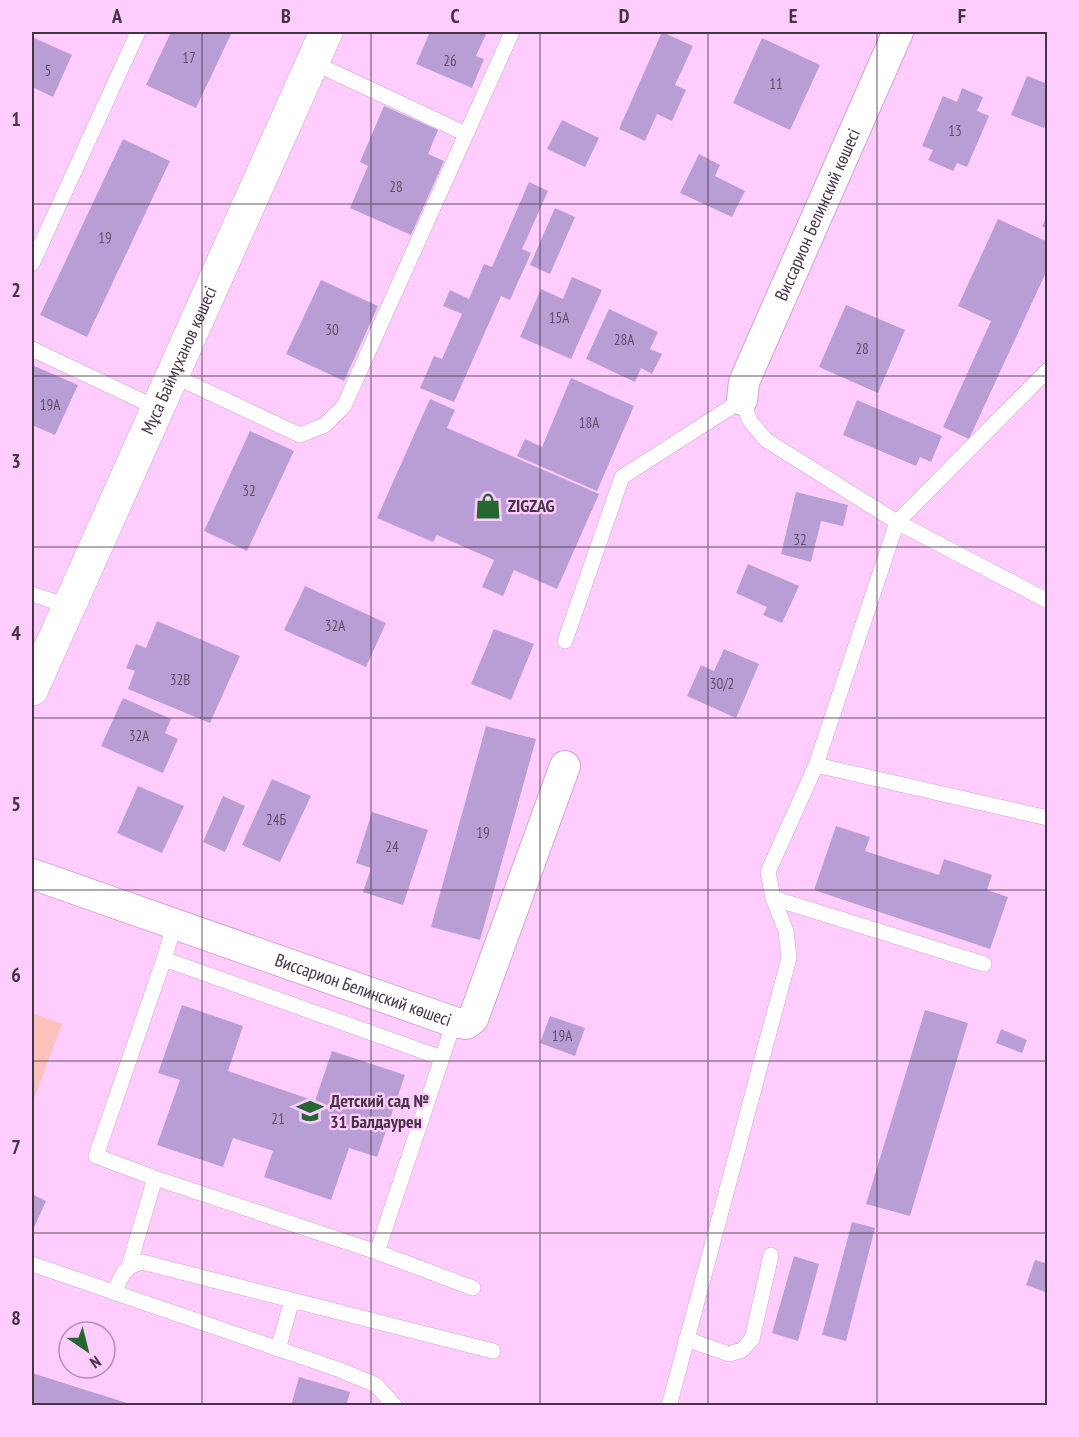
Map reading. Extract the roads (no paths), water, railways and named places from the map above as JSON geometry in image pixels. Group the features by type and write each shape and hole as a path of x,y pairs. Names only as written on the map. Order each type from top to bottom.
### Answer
{"main road":[{"name":"Мұса Баймұханов көшесі","path":"32,689 326,32"}],"street":[{"name":"Виссарион Белинский көшесі","path":"742,400 744,382 898,32"},
{"name":"Виссарион Белинский көшесі","path":"32,874 174,926 454,1022 466,1024 473,1019 565,766"}],"lane":[{"path":"32,264 138,32"},
{"path":"172,375 300,435 325,425 344,406 512,32"},
{"path":"312,62 466,134"},
{"path":"32,349 157,408"},
{"path":"669,1406 789,958 786,931 773,898 768,872 816,765 897,522 1047,370"},
{"path":"565,641 622,477 742,400 750,421 766,440 897,522 1047,602"},
{"path":"32,594 68,606"},
{"path":"816,765 1047,818"},
{"path":"773,898 984,964"},
{"path":"174,926 96,1156 377,1252 473,1288"},
{"path":"164,959 442,1058"},
{"path":"377,1252 454,1022"},
{"path":"114,1293 129,1266 155,1178"},
{"path":"686,1339 729,1354 742,1350 752,1339 771,1255"},
{"path":"129,1266 142,1262 493,1351"},
{"path":"32,1264 376,1385 395,1406"},
{"path":"278,1349 292,1300"}],"place":[{"name":"ZIGZAG","path":"488,506"},
{"name":"Детский сад № 31 Балдаурен","path":"310,1111"}]}
